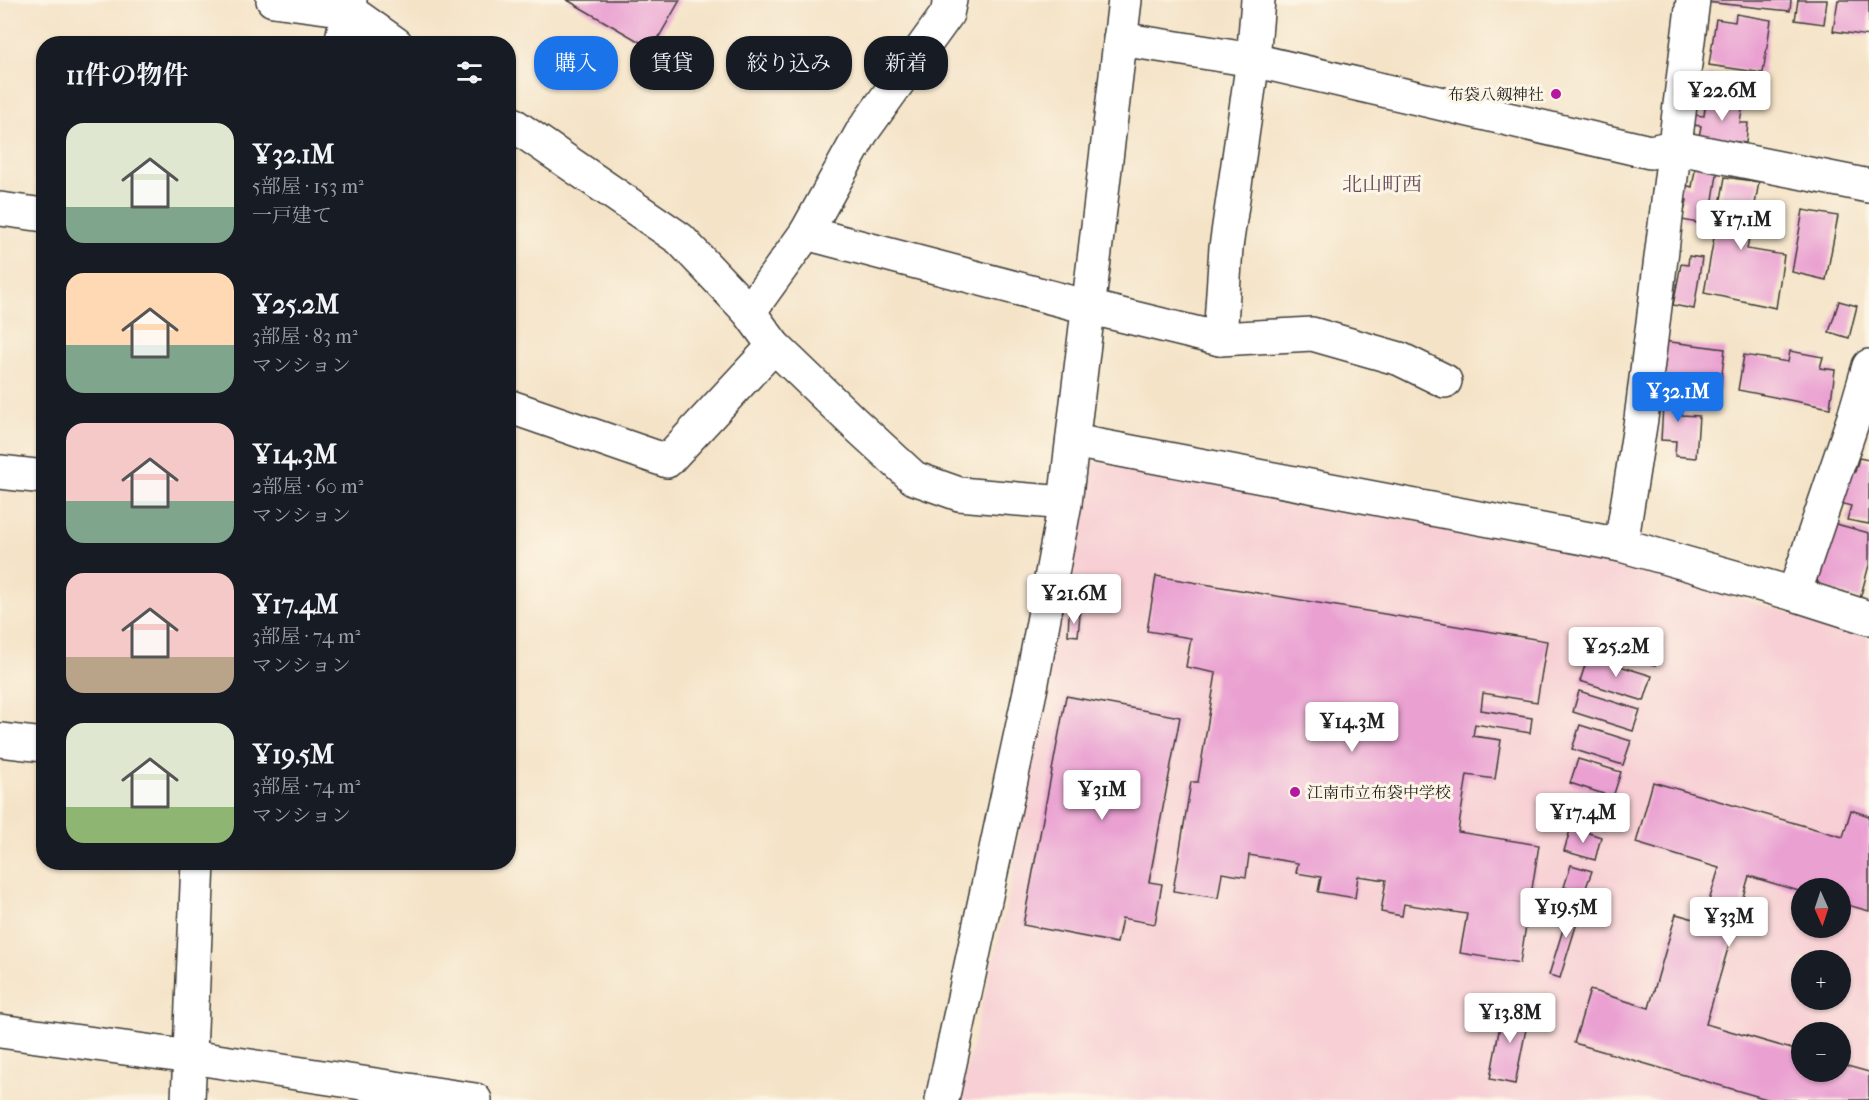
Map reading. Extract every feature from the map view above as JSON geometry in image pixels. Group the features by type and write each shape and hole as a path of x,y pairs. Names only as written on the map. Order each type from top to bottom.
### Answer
{"street":[{"path":"273,0 349,5 386,36"},
{"path":"749,312 806,233 862,132 947,14 950,0"},
{"path":"942,1100 1032,682 1065,503 1125,0"},
{"path":"1220,339 1226,247 1253,60 1258,0"},
{"path":"1621,544 1641,419 1693,0"},
{"path":"342,36 349,5"},
{"path":"1120,39 1253,60 1650,152 1674,147 1869,186"},
{"path":"516,126 680,239 749,312 774,346 914,478 959,494 1065,503"},
{"path":"0,209 36,214"},
{"path":"806,233 1220,339 1312,334 1400,360 1445,381"},
{"path":"516,409 667,461 774,346"},
{"path":"1794,594 1869,366"},
{"path":"1073,441 1621,544 1869,618"},
{"path":"0,472 36,476"},
{"path":"0,740 36,744"},
{"path":"188,1100 198,870"},
{"path":"0,1031 475,1100"}],"shaded area":[{"name":"江南市立布袋中学校","path":"1093,461 1586,552 1869,637 1869,1100 959,1100 1010,891 1082,468"}],"building":[{"path":"567,0 680,0 659,36 630,36"},
{"path":"1707,0 1791,0 1790,11 1706,2"},
{"path":"1798,0 1827,0 1824,24 1795,20"},
{"path":"1838,0 1869,0 1869,36 1833,31"},
{"path":"1736,14 1771,20 1763,73 1709,65 1716,19 1735,22"},
{"path":"1708,75 1736,77 1736,87 1707,86"},
{"path":"1706,99 1743,103 1740,123 1748,123 1746,143 1699,137 1701,126 1693,125 1694,115 1704,116"},
{"path":"1696,165 1718,168 1709,225 1682,220 1687,200 1679,198 1681,184 1692,187"},
{"path":"1725,177 1759,182 1747,249 1784,255 1776,308 1704,293"},
{"path":"1803,210 1838,216 1826,280 1792,272"},
{"path":"1689,256 1702,258 1694,309 1673,305 1681,264 1688,265"},
{"path":"1839,301 1857,306 1849,338 1829,332"},
{"path":"1663,341 1725,349 1720,390 1658,382"},
{"path":"1790,351 1823,357 1820,368 1835,370 1830,408 1738,390 1744,355 1788,362"},
{"path":"1655,390 1684,391 1682,415 1699,416 1696,458 1675,456 1676,441 1661,440 1663,405 1654,405"},
{"path":"1859,458 1869,460 1869,524 1847,520 1851,506 1834,501 1850,471 1855,472"},
{"path":"1829,522 1869,533 1869,565 1860,599 1822,588 1814,576"},
{"path":"1156,576 1547,641 1537,702 1483,693 1481,710 1532,718 1530,733 1475,724 1473,736 1501,740 1495,779 1467,775 1458,832 1539,845 1520,963 1460,953 1467,914 1404,904 1402,916 1381,912 1386,880 1358,876 1355,898 1318,892 1321,877 1296,873 1298,863 1249,855 1246,877 1222,873 1218,898 1173,891 1191,782 1198,782 1216,673 1186,667 1191,638 1147,631"},
{"path":"1069,614 1080,614 1078,636 1068,635"},
{"path":"1626,632 1662,644 1655,665 1620,654"},
{"path":"1588,656 1652,676 1644,701 1580,681"},
{"path":"1579,691 1640,710 1633,731 1573,712"},
{"path":"1066,696 1180,717 1149,882 1162,884 1155,924 1122,918 1117,943 1023,925"},
{"path":"1580,725 1631,741 1623,765 1572,749"},
{"path":"1578,759 1621,772 1613,797 1570,783"},
{"path":"1653,782 1843,837 1851,810 1869,816 1869,911 1851,906 1851,878 1791,878 1791,889 1749,876 1706,1024 1791,1049 1791,1082 1851,1082 1851,1067 1869,1072 1869,1100 1770,1100 1574,1043 1590,990 1649,1008 1676,914 1712,924 1718,903 1709,901 1719,868 1636,843"},
{"path":"1576,796 1611,806 1604,829 1570,818"},
{"path":"1571,827 1601,837 1595,860 1564,851"},
{"path":"1571,865 1592,871 1584,893 1564,887"},
{"path":"1572,900 1583,903 1560,978 1549,975"},
{"path":"1504,1004 1530,1009 1515,1084 1490,1079"}],"place":[{"name":"布袋八剱神社","path":"1556,94"},
{"name":"江南市立布袋中学校","path":"1295,792"}],"district":[{"name":"北山町西","path":"1382,184"}]}
